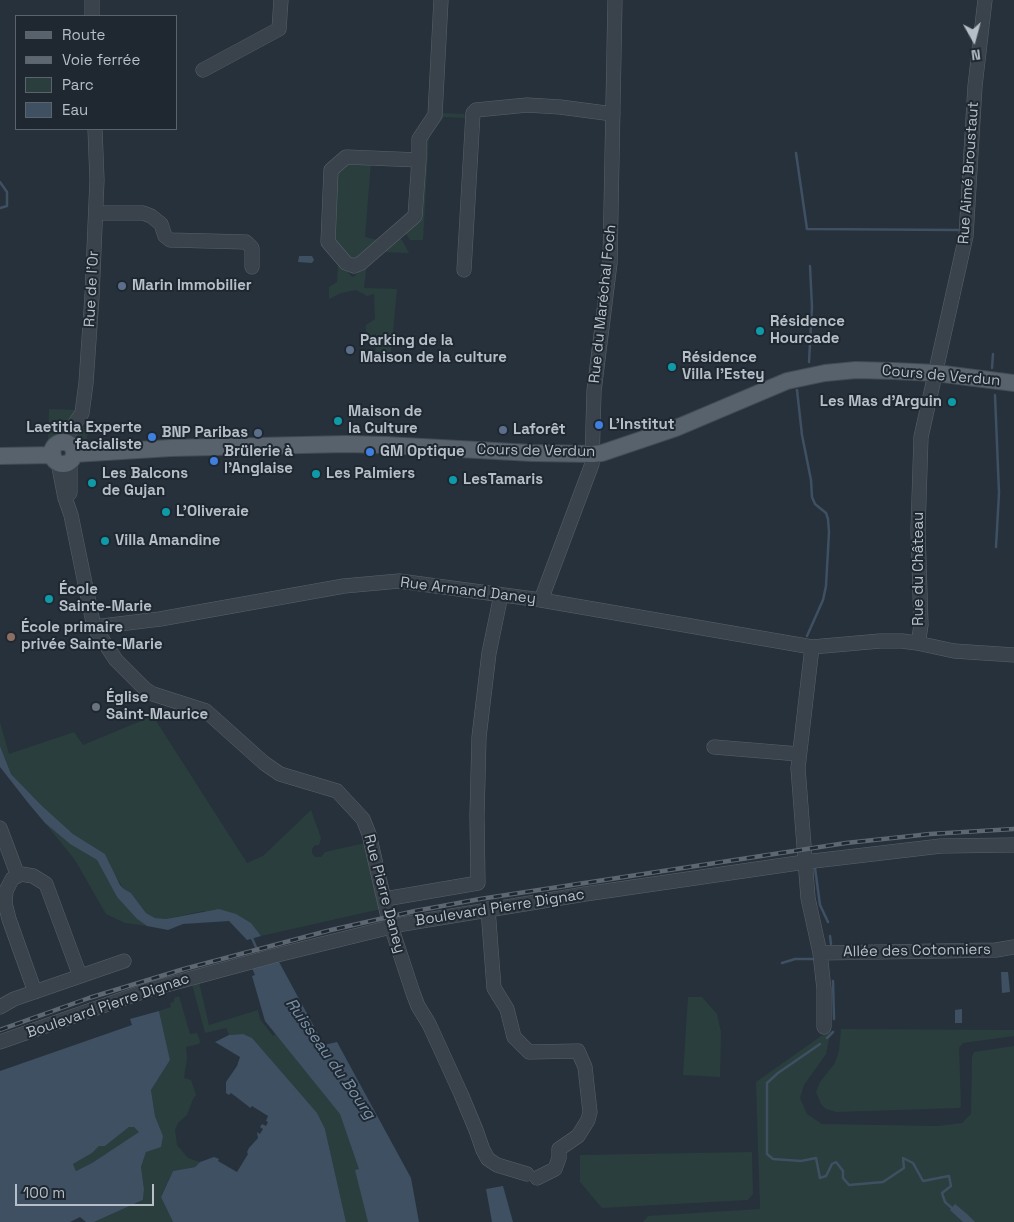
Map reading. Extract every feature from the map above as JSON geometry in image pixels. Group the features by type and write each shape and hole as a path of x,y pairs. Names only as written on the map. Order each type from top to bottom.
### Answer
{"main road":[{"name":"Cours de Verdun","path":"0,456 63,455 171,448 346,444 386,444 539,454 593,454 602,453 676,428 787,381 825,374 856,370 937,368 1014,383"}],"street":[{"path":"92,0 92,15"},
{"path":"203,70 279,29 281,0"},
{"path":"419,160 346,157 331,170 328,242 346,263 354,266 361,263 415,216 419,160 419,139 435,115 441,0"},
{"name":"Rue du Maréchal Foch","path":"541,600 592,464 594,391 610,263 615,0"},
{"name":"Rue Aimé Broustaut","path":"937,368 966,236 975,86 985,0"},
{"path":"464,270 473,113 476,110 528,105 613,114"},
{"name":"Rue de l'Or","path":"63,455 82,413 86,383 96,212 95,130"},
{"path":"96,212 143,213 151,216 161,224 165,236 170,240 246,242 252,248 252,267"},
{"name":"Rue du Château","path":"812,647 880,641 917,643 921,625 918,530 921,437 937,368"},
{"path":"63,455 69,506 94,627"},
{"name":"Rue Armand Daney","path":"94,627 160,619 344,586 399,581 541,600 812,647"},
{"path":"385,900 478,883 479,738 489,653 501,595"},
{"name":"Rue Pierre Daney","path":"94,627 116,660 145,689 153,694 206,711 264,763 280,774 336,790 363,819 369,834 392,926 418,1006 429,1024 457,1085 486,1156 497,1165 532,1176 555,1169 559,1158 559,1150 578,1136 588,1120 590,1112 585,1067 578,1051 529,1052 514,1037 506,1009 494,988 488,910"},
{"path":"917,643 954,651 1014,655"},
{"path":"812,647 799,754 800,803 808,898 820,953 824,989 824,1027"},
{"path":"714,747 799,754"},
{"path":"0,828 18,876"},
{"name":"Boulevard Pierre Dignac","path":"0,1042 151,989 392,926 805,862 941,846 1014,845"},
{"path":"35,992 5,904 6,891 12,879 21,874 33,876 46,884 80,976"},
{"name":"Allée des Cotonniers","path":"820,953 996,950 1014,947"},
{"path":"0,1007 14,999 124,961"}],"green space":[{"path":"440,113 464,114 465,118 444,117 429,137 423,240 410,240 406,230 424,139"},
{"path":"348,161 371,162 365,237 378,240 358,259 346,258 332,240 335,172"},
{"path":"398,237 402,240 409,253 380,252"},
{"path":"338,262 352,277 367,262 364,288 397,289 390,364 375,363 376,334 367,337 366,325 375,319 374,294 367,296 356,290 341,293 329,299 329,287 337,282"},
{"path":"49,409 76,410 57,435 48,443"},
{"path":"82,427 88,428 87,441 77,439 76,437 76,433"},
{"path":"153,716 247,863 263,856 311,810 321,838 319,845 315,845 312,849 315,857 321,857 325,852 365,843 381,909 261,936 250,923 203,911 166,919 155,918 146,913 131,893 124,889 105,854 73,834 11,774 0,746 0,722 9,754 74,732 83,745"},
{"path":"45,823 70,844 97,860 117,897 137,919 147,926 125,923 106,914 75,860"},
{"path":"199,982 209,1025 258,1010 260,1019 273,1036 275,1034 334,1092 390,1222 346,1222 325,1129 243,1034 229,1035 226,1028 205,1033 192,984"},
{"path":"179,996 190,1034 197,1033 200,1041 199,1044 186,1047 187,1058 184,1078 191,1080 196,1095 187,1115 178,1123 175,1130 177,1145 188,1158 200,1162 195,1167 173,1171 161,1196 173,1222 94,1222 143,1200 144,1189 141,1167 146,1152 163,1136 155,1116 151,1090 170,1060 159,1011 171,1007 170,1003 174,1002 174,998"},
{"path":"688,997 702,997 717,1014 721,1032 720,1077 683,1075"},
{"path":"831,1029 826,1054 804,1085 800,1098 807,1114 822,1124 938,1126 962,1123 971,1114 972,1057 974,1052 1014,1046 1014,1222 643,1222 648,1216 760,1209 756,1082"},
{"path":"841,1029 1014,1030 1014,1036 963,1043 959,1048 961,1106 959,1108 836,1112 826,1109 821,1104 816,1092 820,1082 835,1063 839,1051"},
{"path":"129,1127 134,1127 140,1132 76,1171 73,1164 92,1153 99,1146 105,1146"},
{"path":"752,1152 753,1194 748,1200 602,1208 580,1182 580,1155"}],"water":[{"path":"299,256 312,256 314,260 312,263 298,262"},
{"path":"0,746 11,774 73,834 105,854 120,885 131,893 146,913 155,918 166,919 219,909 236,914 251,923 261,936 247,940 229,921 183,924 168,930 147,926 137,919 117,897 97,860 70,844 45,823 29,804 0,767"},
{"path":"278,960 324,1045 337,1042 411,1178 419,1222 368,1222 355,1170 359,1169 340,1114 265,1021 252,976 255,975 251,966"},
{"path":"1001,972 1008,972 1010,992 1002,993"},
{"path":"962,1009 962,1023 955,1023 955,1010"},
{"path":"159,1011 170,1060 151,1090 155,1116 163,1136 161,1147 146,1152 141,1167 144,1189 143,1200 94,1222 86,1222 80,1217 70,1222 0,1222 0,1071 132,1025 130,1019","holes":["129,1127 134,1127 139,1132 92,1163 76,1171 73,1164 92,1153 99,1146 105,1146"]},
{"path":"243,1034 252,1038 317,1113 325,1129 346,1222 173,1222 161,1197 173,1171 195,1167 200,1162 214,1157 237,1172 248,1154 249,1148 258,1138 257,1132 260,1134 263,1129 260,1127 262,1124 266,1126 268,1122 266,1121 268,1116 252,1106 250,1108 231,1093 229,1095 226,1093 226,1082 237,1066 240,1057 215,1042 229,1035"},
{"path":"503,1186 513,1222 492,1222 486,1189"},
{"path":"955,1204 975,1222 963,1222 950,1210"}],"waterway":[{"path":"796,153 807,229 958,230"},
{"path":"0,182 7,192 7,206 0,208"},
{"path":"809,362 812,307 810,266"},
{"path":"992,368 993,354"},
{"path":"797,390 812,497 815,504 826,513 829,532 826,586 823,600 807,636"},
{"path":"995,395 999,493 996,547"},
{"path":"815,868 820,905 828,922"},
{"name":"Ruisseau du Bourg","path":"251,936 260,956"},
{"path":"830,936 831,944"},
{"path":"782,963 795,959 815,959"},
{"path":"833,981 834,1019"},
{"path":"827,1038 833,1032"},
{"path":"820,1044 778,1073 767,1083 767,1154 773,1159 801,1161 816,1158 820,1178 826,1176 832,1164 836,1162 843,1171 843,1178 849,1185 883,1182 904,1168 903,1158 913,1163 923,1181 949,1176 951,1186 942,1193 945,1202 953,1209"}],"railway":[{"path":"0,1030 89,998 184,969 331,930 415,911 480,899 846,843 930,834 1014,829"}],"place":[{"name":"Marin Immobilier","path":"122,286"},
{"name":"Résidence Hourcade","path":"760,331"},
{"name":"Parking de la Maison de la culture","path":"350,350"},
{"name":"Résidence Villa l'Estey","path":"672,367"},
{"name":"Les Mas d'Arguin","path":"952,402"},
{"name":"Maison de la Culture","path":"338,421"},
{"name":"L'Institut","path":"599,425"},
{"name":"Laforêt","path":"503,430"},
{"name":"BNP Paribas","path":"258,433"},
{"name":"Laetitia Experte facialiste","path":"152,437"},
{"name":"GM Optique","path":"370,452"},
{"name":"Brülerie à l'Anglaise","path":"214,461"},
{"name":"Les Palmiers","path":"316,474"},
{"name":"LesTamaris","path":"453,480"},
{"name":"Les Balcons de Gujan","path":"92,483"},
{"name":"L'Oliveraie","path":"166,512"},
{"name":"Villa Amandine","path":"105,541"},
{"name":"École Sainte-Marie","path":"49,599"},
{"name":"École primaire privée Sainte-Marie","path":"11,637"},
{"name":"Église Saint-Maurice","path":"96,707"}]}
